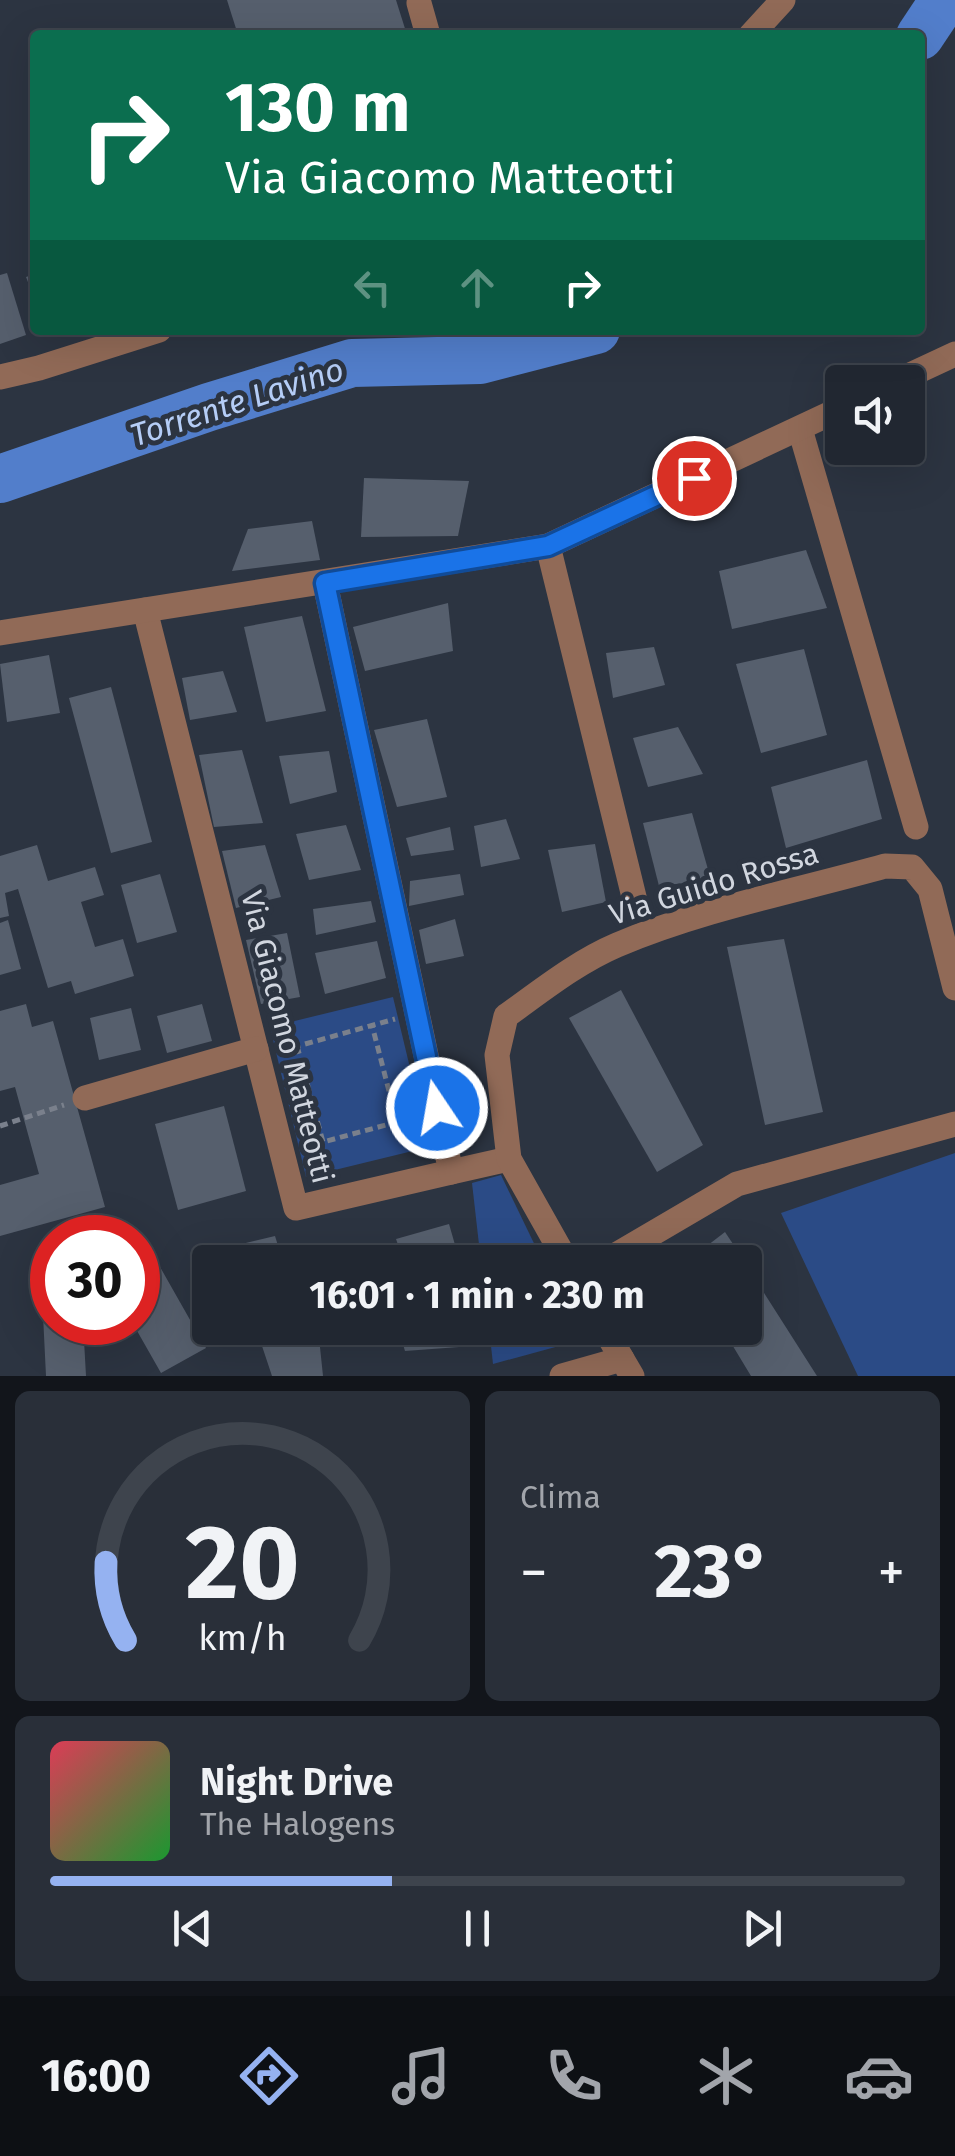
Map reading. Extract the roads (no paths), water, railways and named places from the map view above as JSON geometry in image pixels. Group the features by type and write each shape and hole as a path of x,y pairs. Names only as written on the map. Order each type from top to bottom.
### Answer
{"street":[{"path":"756,30 783,0"},
{"path":"419,3 427,30"},
{"path":"0,377 143,335"},
{"path":"925,368 955,354"},
{"path":"0,633 548,546 825,416"},
{"path":"800,429 916,827"},
{"path":"548,546 636,905"},
{"path":"325,583 450,1172 509,1159"},
{"name":"Via Giacomo Matteotti","path":"145,610 296,1208 450,1172"},
{"name":"Via Guido Rossa","path":"557,1245 509,1159 497,1056 506,1016 553,982 615,946 700,917 885,866 912,866 930,890 955,988"},
{"path":"85,1098 257,1053"},
{"path":"633,1245 736,1184 955,1124"},
{"path":"562,1376 627,1368 614,1345"}],"waterway":[{"name":"Torrente Lavino","path":"924,30 944,0"},
{"name":"Torrente Lavino","path":"0,479 352,363 480,360 577,335"}]}
